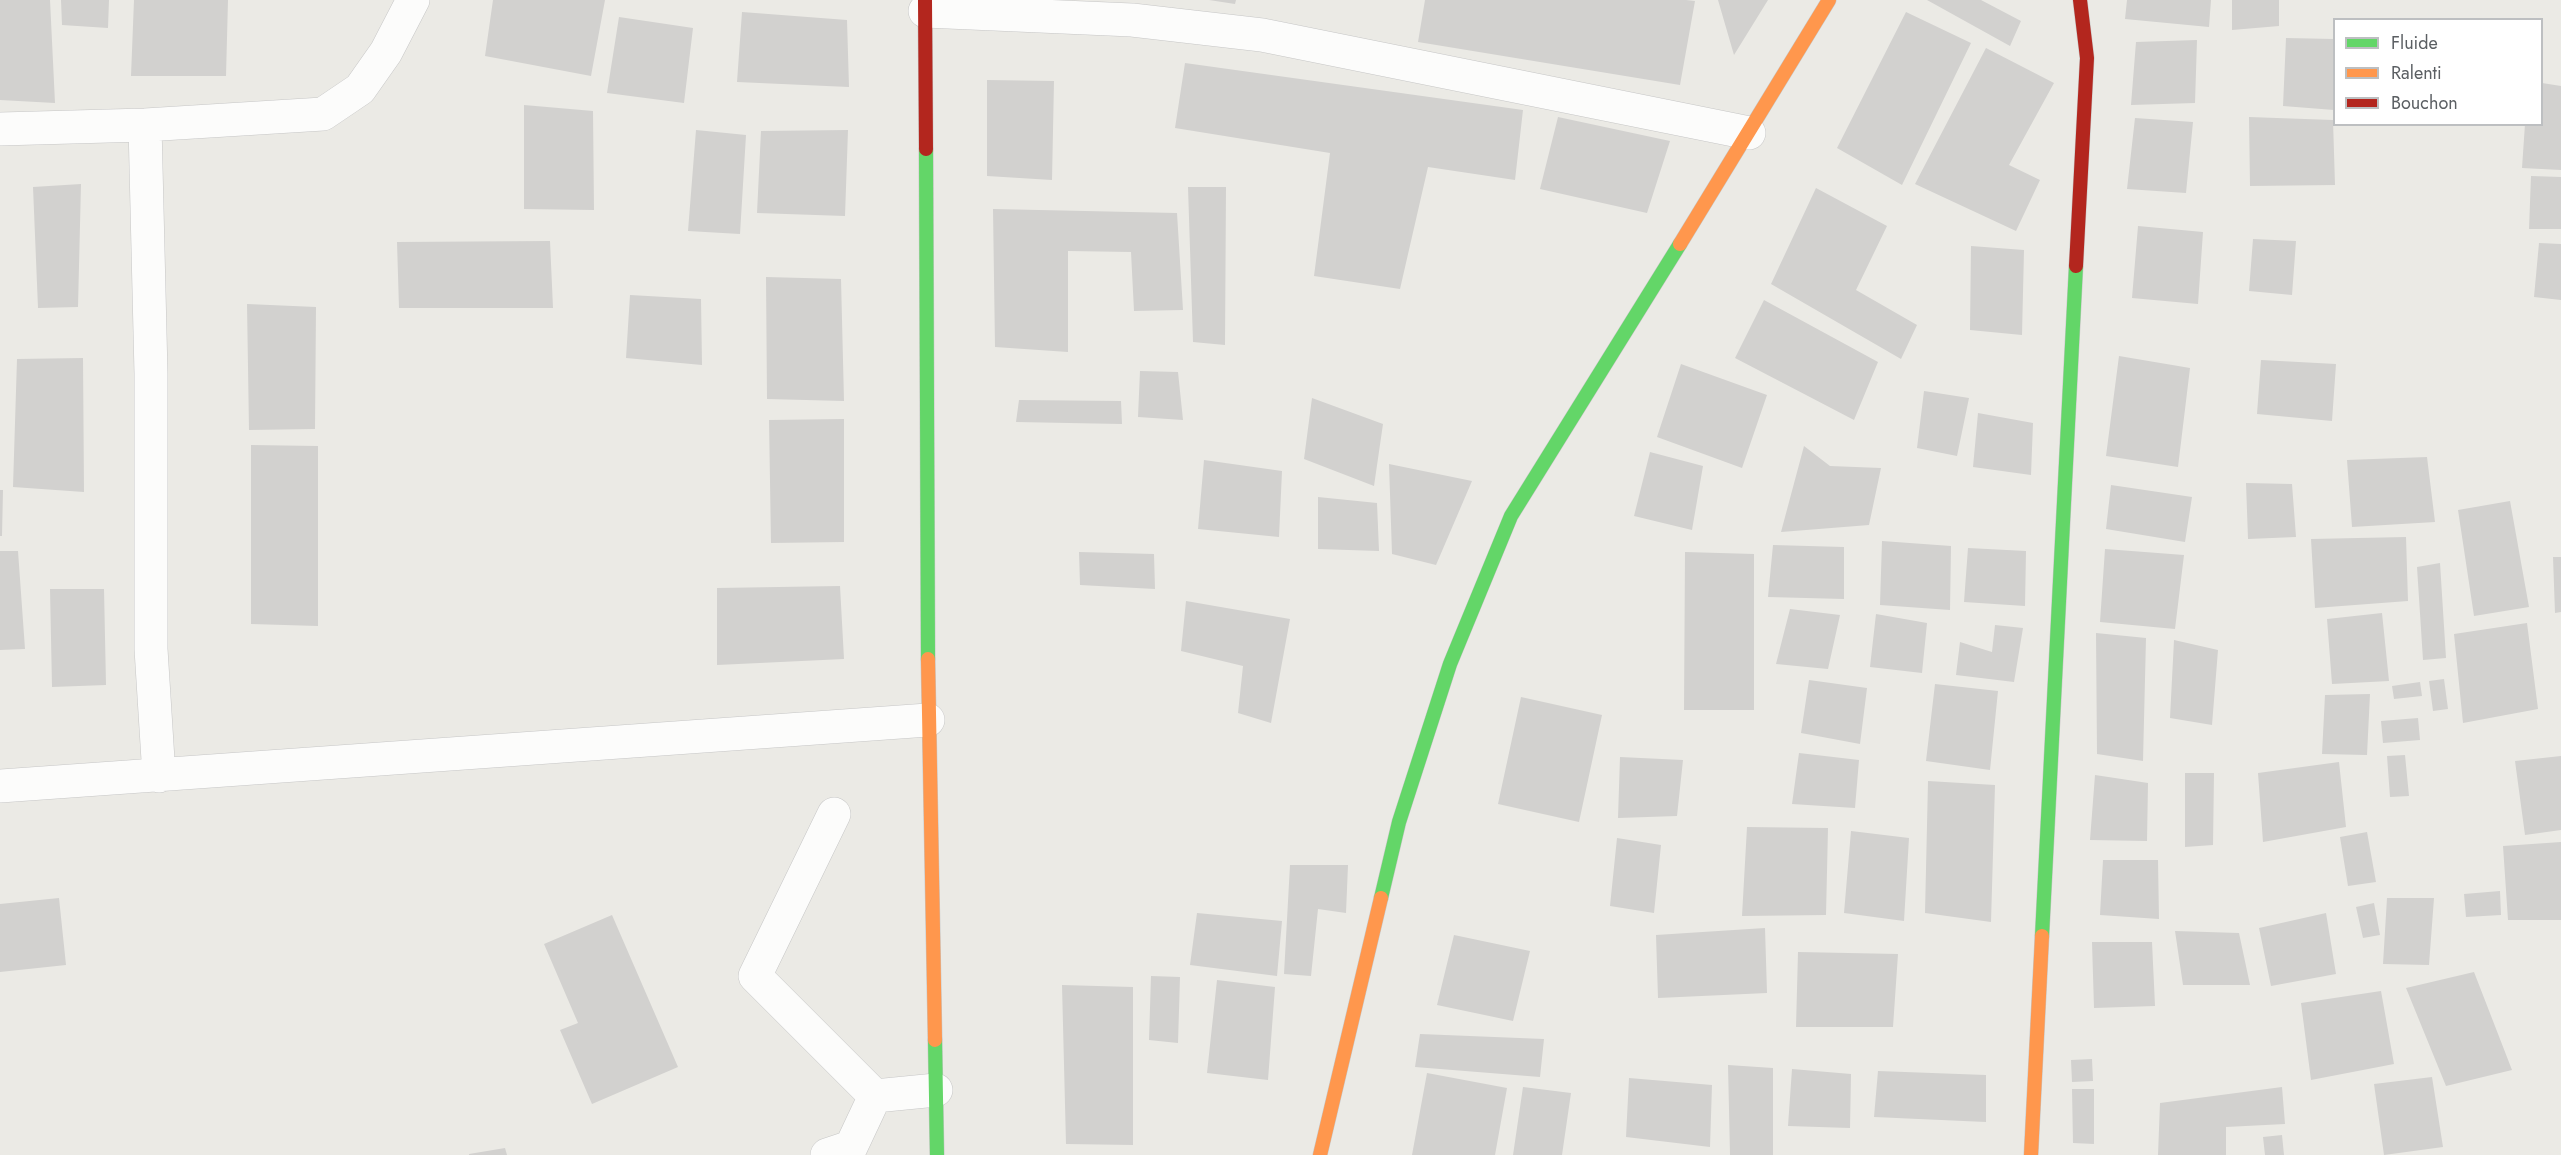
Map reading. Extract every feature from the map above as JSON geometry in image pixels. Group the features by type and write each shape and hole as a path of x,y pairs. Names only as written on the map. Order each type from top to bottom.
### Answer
{"street":[{"path":"0,129 145,125 323,114 360,89 386,52 413,0"},
{"path":"1320,1155 1399,822 1450,664 1507,526 1619,339 1749,133 1829,0"},
{"path":"2031,1155 2087,58 2080,0"},
{"path":"937,1155 928,720 925,6 1132,20 1262,35 1749,133"},
{"path":"145,125 151,386 151,649 159,776"},
{"path":"0,786 928,720"},
{"path":"834,814 755,976 876,1096"},
{"path":"876,1096 936,1090"},
{"path":"827,1155 851,1147 876,1096"}],"building":[{"path":"0,0 50,0 55,103 0,100"},
{"path":"61,0 109,0 108,28 62,25"},
{"path":"134,0 228,0 226,76 131,76"},
{"path":"493,0 605,0 591,76 485,56"},
{"path":"1209,0 1236,0 1235,4"},
{"path":"1425,0 1695,1 1680,85 1418,42"},
{"path":"1718,0 1768,0 1734,55"},
{"path":"1927,0 1981,0 2021,21 2010,46"},
{"path":"2127,0 2211,0 2209,27 2125,19"},
{"path":"2232,0 2279,0 2279,26 2232,30"},
{"path":"742,12 847,20 849,87 737,82"},
{"path":"1906,12 1971,43 1902,185 1837,148"},
{"path":"619,17 693,28 684,103 607,93"},
{"path":"2286,38 2333,39 2333,110 2283,106"},
{"path":"2197,40 2195,103 2131,105 2136,42"},
{"path":"1986,48 2054,83 2009,165 2040,180 2016,231 1915,184"},
{"path":"1185,63 1523,110 1515,180 1428,167 1400,289 1314,276 1330,153 1175,128"},
{"path":"987,80 1054,81 1052,180 987,176"},
{"path":"2543,83 2561,86 2561,170 2522,168 2525,126 2543,126"},
{"path":"524,105 593,111 594,210 524,209"},
{"path":"1558,117 1670,141 1647,213 1540,189"},
{"path":"2249,117 2333,120 2335,185 2250,186"},
{"path":"2135,118 2193,122 2186,193 2127,189"},
{"path":"696,130 746,135 740,234 688,231"},
{"path":"848,130 845,216 757,213 761,131"},
{"path":"2531,176 2561,177 2561,229 2529,229"},
{"path":"81,184 78,307 38,308 33,187"},
{"path":"1188,187 1226,187 1225,345 1193,342"},
{"path":"1816,188 1887,226 1856,290 1917,325 1901,359 1771,284"},
{"path":"993,209 1177,213 1183,310 1134,311 1131,252 1068,251 1068,352 995,347"},
{"path":"2138,226 2203,232 2198,304 2132,298"},
{"path":"2253,239 2296,241 2292,295 2249,291"},
{"path":"550,241 553,308 399,308 397,242"},
{"path":"2539,243 2561,244 2561,300 2534,297"},
{"path":"1971,246 2024,250 2022,335 1970,330"},
{"path":"766,277 841,279 844,401 767,399"},
{"path":"630,295 701,299 702,365 626,358"},
{"path":"1764,300 1878,362 1854,420 1735,358"},
{"path":"247,304 316,307 315,429 249,430"},
{"path":"2119,356 2190,368 2178,467 2106,456"},
{"path":"83,358 84,492 13,487 17,359"},
{"path":"2261,360 2336,364 2332,421 2257,414"},
{"path":"1681,364 1767,395 1742,468 1657,437"},
{"path":"1140,371 1178,372 1183,420 1138,417"},
{"path":"1924,391 1969,398 1957,456 1917,448"},
{"path":"1312,398 1383,424 1374,486 1304,459"},
{"path":"1019,400 1121,401 1122,424 1016,422"},
{"path":"1978,413 2033,423 2031,475 1973,467"},
{"path":"844,419 844,542 771,543 769,420"},
{"path":"251,445 318,446 318,626 251,624"},
{"path":"1804,446 1830,466 1881,468 1869,525 1781,532"},
{"path":"1650,452 1703,466 1692,530 1634,516"},
{"path":"2427,457 2435,522 2352,527 2347,460"},
{"path":"1204,460 1282,471 1279,537 1198,529"},
{"path":"1389,464 1472,481 1436,565 1392,554"},
{"path":"2246,483 2292,484 2296,537 2248,539"},
{"path":"2111,485 2192,497 2185,542 2106,529"},
{"path":"0,490 3,490 2,536 0,536"},
{"path":"1318,497 1377,503 1379,551 1318,549"},
{"path":"2510,501 2529,607 2474,616 2458,510"},
{"path":"2406,537 2408,601 2315,608 2311,539"},
{"path":"1882,541 1951,546 1950,610 1880,605"},
{"path":"1773,545 1844,547 1844,599 1768,597"},
{"path":"1968,548 2026,551 2025,606 1964,602"},
{"path":"2105,549 2184,555 2175,629 2100,622"},
{"path":"0,551 18,551 25,649 0,650"},
{"path":"1079,552 1154,554 1155,589 1080,585"},
{"path":"1685,552 1754,554 1754,710 1684,710"},
{"path":"2553,557 2561,557 2561,612 2555,613"},
{"path":"2440,563 2446,658 2423,660 2417,567"},
{"path":"840,586 844,659 717,665 717,588"},
{"path":"50,589 104,589 106,685 52,687"},
{"path":"1186,601 1290,619 1271,723 1238,713 1243,666 1181,651"},
{"path":"1790,609 1840,615 1828,669 1776,664"},
{"path":"2382,613 2389,681 2332,684 2327,619"},
{"path":"1876,614 1927,623 1922,673 1870,667"},
{"path":"2527,623 2538,709 2463,723 2454,634"},
{"path":"1995,625 2023,628 2014,682 1956,675 1960,642 1992,652"},
{"path":"2096,633 2146,638 2143,761 2097,754"},
{"path":"2174,640 2218,650 2212,725 2170,718"},
{"path":"2444,679 2448,709 2433,711 2429,681"},
{"path":"1809,680 1867,688 1860,744 1801,733"},
{"path":"2420,682 2422,696 2394,699 2392,686"},
{"path":"1935,684 1998,691 1990,770 1926,761"},
{"path":"2370,694 2367,755 2322,754 2325,695"},
{"path":"1521,697 1602,715 1579,822 1498,804"},
{"path":"2418,718 2420,740 2383,743 2381,721"},
{"path":"1799,753 1859,760 1855,808 1792,804"},
{"path":"2405,755 2409,796 2390,797 2387,756"},
{"path":"2561,756 2561,830 2525,835 2515,761"},
{"path":"1620,757 1683,760 1677,816 1618,818"},
{"path":"2339,762 2346,827 2263,842 2258,773"},
{"path":"2185,773 2214,773 2213,845 2185,847"},
{"path":"2095,775 2148,783 2147,841 2090,840"},
{"path":"1928,781 1995,785 1991,922 1925,913"},
{"path":"1747,827 1828,828 1826,915 1742,916"},
{"path":"1851,831 1909,838 1904,921 1844,913"},
{"path":"2367,832 2376,882 2348,886 2340,837"},
{"path":"1617,838 1661,845 1654,913 1610,906"},
{"path":"2561,842 2561,920 2508,920 2503,846"},
{"path":"2103,860 2158,860 2159,919 2100,915"},
{"path":"1290,865 1348,865 1346,913 1318,909 1311,976 1284,974"},
{"path":"2500,891 2501,915 2466,917 2464,894"},
{"path":"59,898 66,965 0,972 0,904"},
{"path":"2387,898 2434,898 2429,965 2383,964"},
{"path":"2374,903 2380,935 2363,938 2356,907"},
{"path":"1197,913 1282,921 1277,976 1190,965"},
{"path":"2326,913 2336,974 2271,986 2259,928"},
{"path":"612,915 678,1067 592,1104 560,1030 578,1023 544,944"},
{"path":"1765,928 1767,993 1658,998 1656,935"},
{"path":"2175,931 2239,933 2250,985 2183,985"},
{"path":"1454,935 1530,951 1513,1021 1437,1005"},
{"path":"2092,942 2152,942 2155,1006 2094,1008"},
{"path":"1798,952 1898,954 1893,1027 1796,1027"},
{"path":"2474,972 2512,1070 2446,1086 2406,988"},
{"path":"1151,976 1180,977 1178,1043 1149,1040"},
{"path":"1217,980 1275,987 1268,1080 1207,1073"},
{"path":"1062,985 1133,987 1133,1145 1066,1144"},
{"path":"2381,991 2394,1064 2311,1080 2301,1003"},
{"path":"1420,1034 1544,1039 1540,1077 1415,1067"},
{"path":"2092,1059 2093,1081 2072,1082 2071,1060"},
{"path":"1728,1065 1773,1068 1773,1155 1730,1155"},
{"path":"1792,1069 1851,1074 1850,1128 1788,1126"},
{"path":"1878,1071 1986,1075 1986,1122 1874,1117"},
{"path":"1427,1073 1507,1088 1495,1155 1412,1155"},
{"path":"2432,1077 2443,1147 2384,1155 2374,1084"},
{"path":"1629,1078 1712,1085 1710,1147 1626,1137"},
{"path":"1523,1087 1571,1093 1562,1155 1513,1155"},
{"path":"2282,1087 2285,1124 2226,1127 2226,1155 2158,1155 2160,1103"},
{"path":"2072,1089 2094,1089 2094,1144 2073,1143"},
{"path":"2282,1135 2284,1155 2265,1155 2263,1137"},
{"path":"505,1148 507,1155 469,1155 469,1154"}],"traffic: fast":[{"path":"926,149 928,659"},
{"path":"1381,898 1399,822 1450,664 1511,516 1680,244"},
{"path":"2042,936 2076,266"},
{"path":"935,1040 937,1155"}],"traffic: slow":[{"path":"1680,244 1829,0"},
{"path":"928,659 935,1040"},
{"path":"1320,1155 1381,898"},
{"path":"2031,1155 2042,936"}],"traffic: jam":[{"path":"925,0 926,149"},
{"path":"2076,266 2087,58 2080,0"}]}
